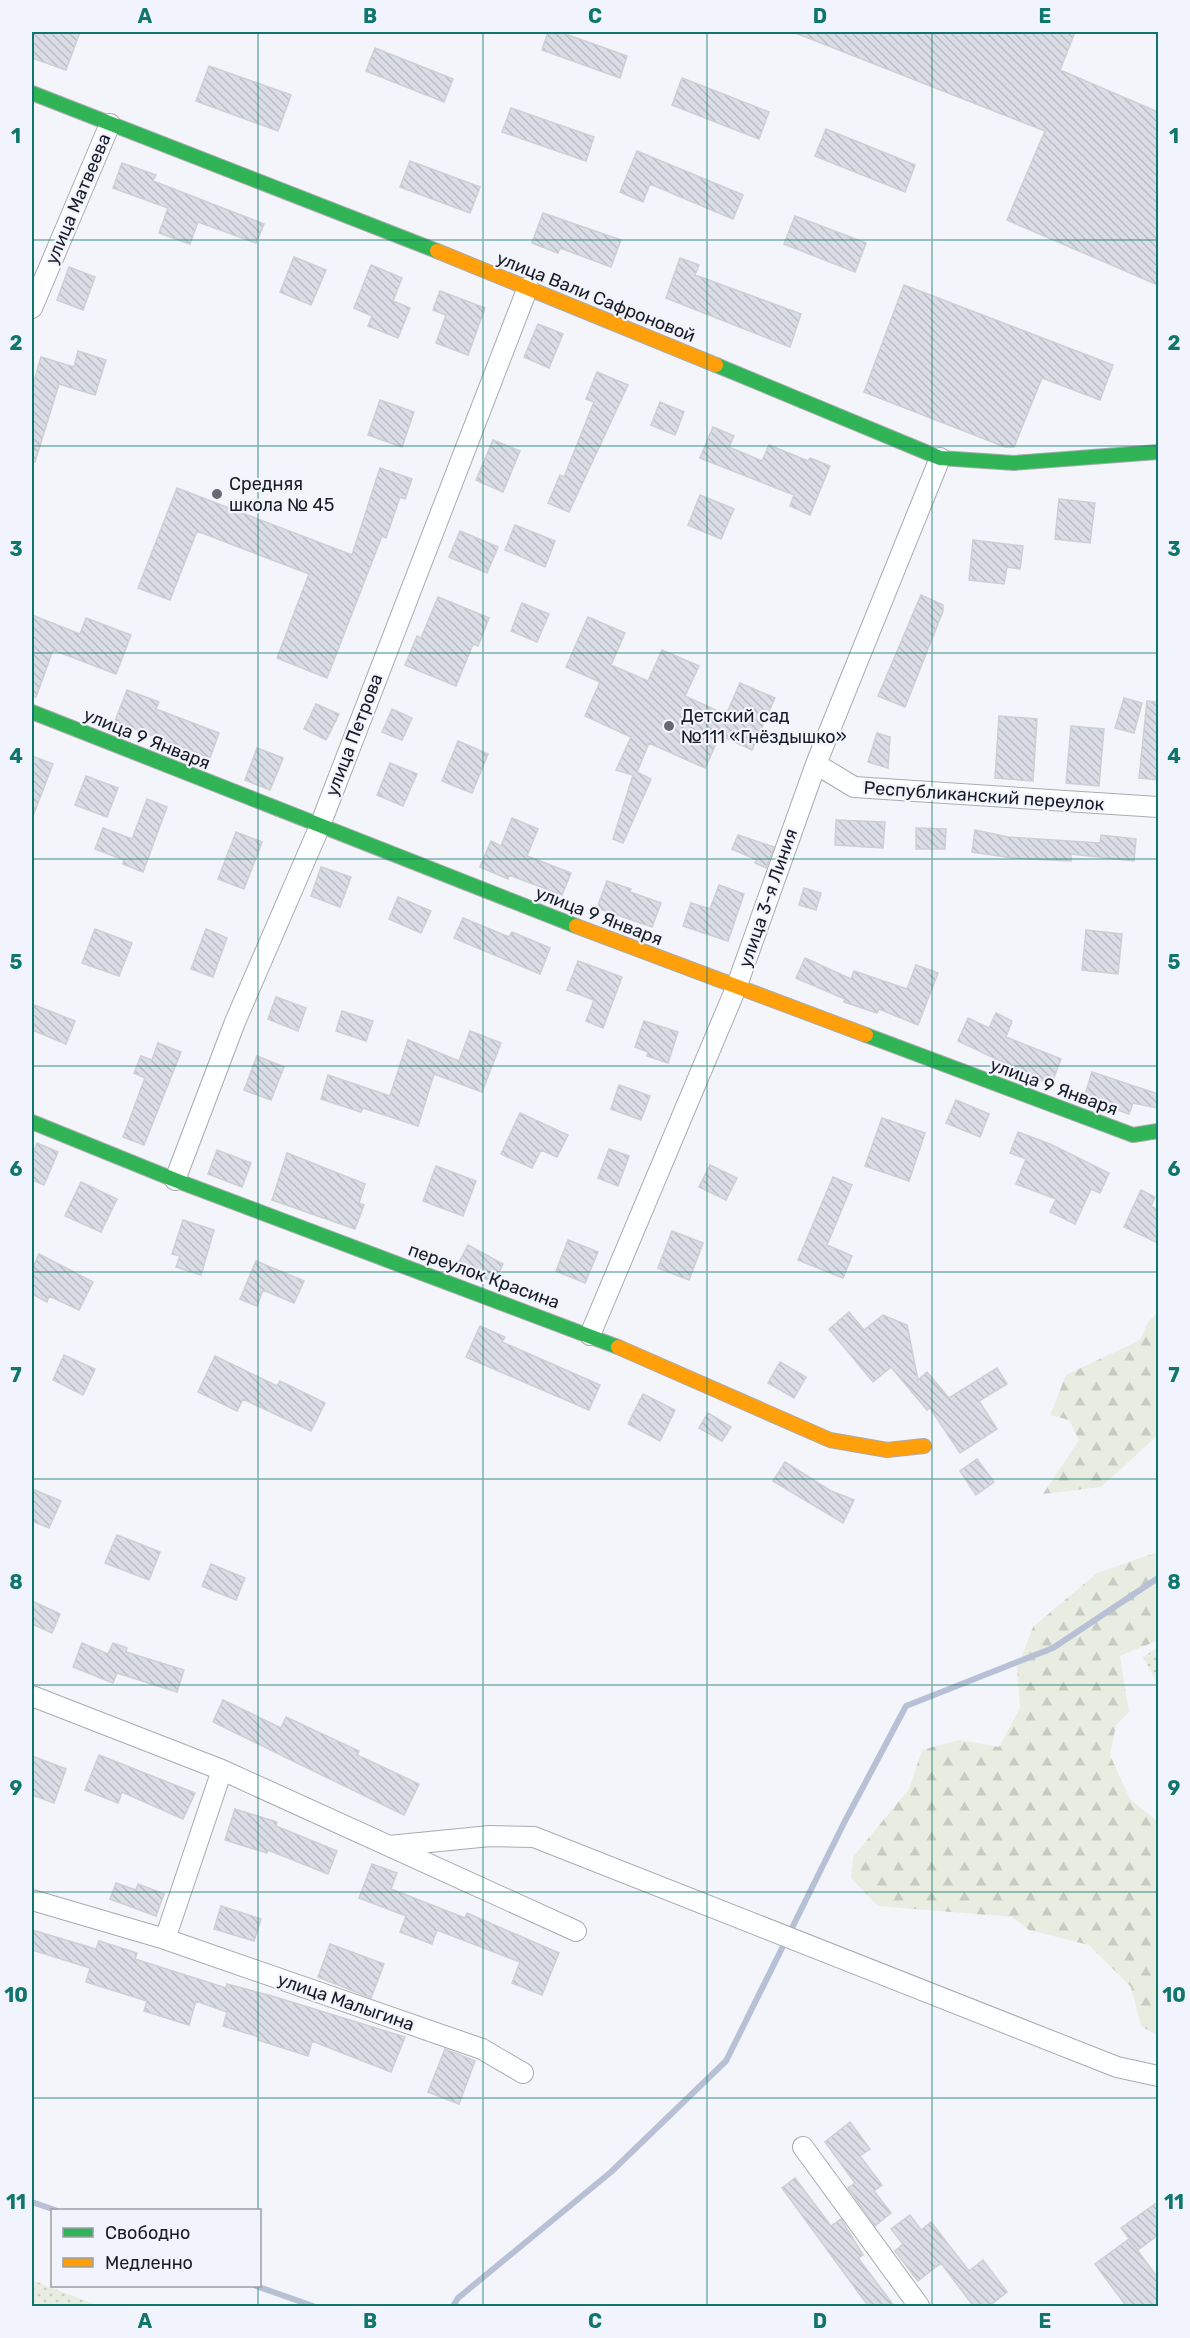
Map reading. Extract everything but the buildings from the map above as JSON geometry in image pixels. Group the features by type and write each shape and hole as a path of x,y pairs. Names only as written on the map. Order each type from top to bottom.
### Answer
{"street":[{"name":"улица Вали Сафроновой","path":"32,93 528,287 940,458 1014,463 1158,452"},
{"name":"улица Матвеева","path":"32,308 110,124"},
{"name":"улица Петрова","path":"175,1180 235,1022 319,828 528,287"},
{"name":"улица 3-я Линия","path":"590,1335 736,988 816,764 940,458"},
{"name":"улица 9 Января","path":"32,712 319,828 736,988 1133,1135 1158,1131"},
{"name":"Республиканский переулок","path":"816,764 854,787 1158,807"},
{"name":"переулок Красина","path":"32,1122 175,1180 590,1335 830,1440 887,1450 924,1446"},
{"path":"32,1696 222,1770 576,1931"},
{"path":"165,1938 222,1770"},
{"path":"389,1846 490,1836 534,1836 1117,2067 1158,2076"},
{"name":"улица Малыгина","path":"32,1900 165,1938 482,2049 524,2073"},
{"path":"803,2146 919,2307"}],"green space":[{"path":"1158,1312 1158,1435 1101,1487 1043,1494 1079,1440 1069,1420 1050,1415 1066,1375 1140,1340 1148,1322"},
{"path":"1158,1552 1158,1637 1156,1641 1120,1656 1129,1712 1116,1725 1110,1755 1130,1799 1158,1822 1158,2036 1141,2026 1131,1987 1089,1945 1029,1930 1012,1917 878,1906 851,1878 853,1857 909,1789 922,1750 959,1740 999,1747 1020,1708 1017,1668 1033,1627 1097,1573"},
{"path":"1158,1647 1158,1685 1143,1657"},
{"path":"32,2280 99,2306 32,2306"}],"waterway":[{"path":"453,2306 458,2298 611,2172 726,2061 845,1821 906,1706 1053,1648 1158,1578"},
{"path":"32,2202 52,2209"},
{"path":"259,2287 313,2306"}],"traffic: fast":[{"path":"32,93 437,251"},
{"path":"716,365 940,458 1014,463 1158,452"},
{"path":"32,712 576,926"},
{"path":"866,1035 1133,1135 1158,1131"},
{"path":"32,1122 175,1180 618,1347"}],"traffic: slow":[{"path":"437,251 716,365"},
{"path":"576,926 866,1035"},
{"path":"618,1347 830,1440 887,1450 924,1446"}],"place":[{"name":"Средняя школа № 45","path":"217,494"},
{"name":"Детский сад №111 «Гнёздышко»","path":"669,726"}]}
